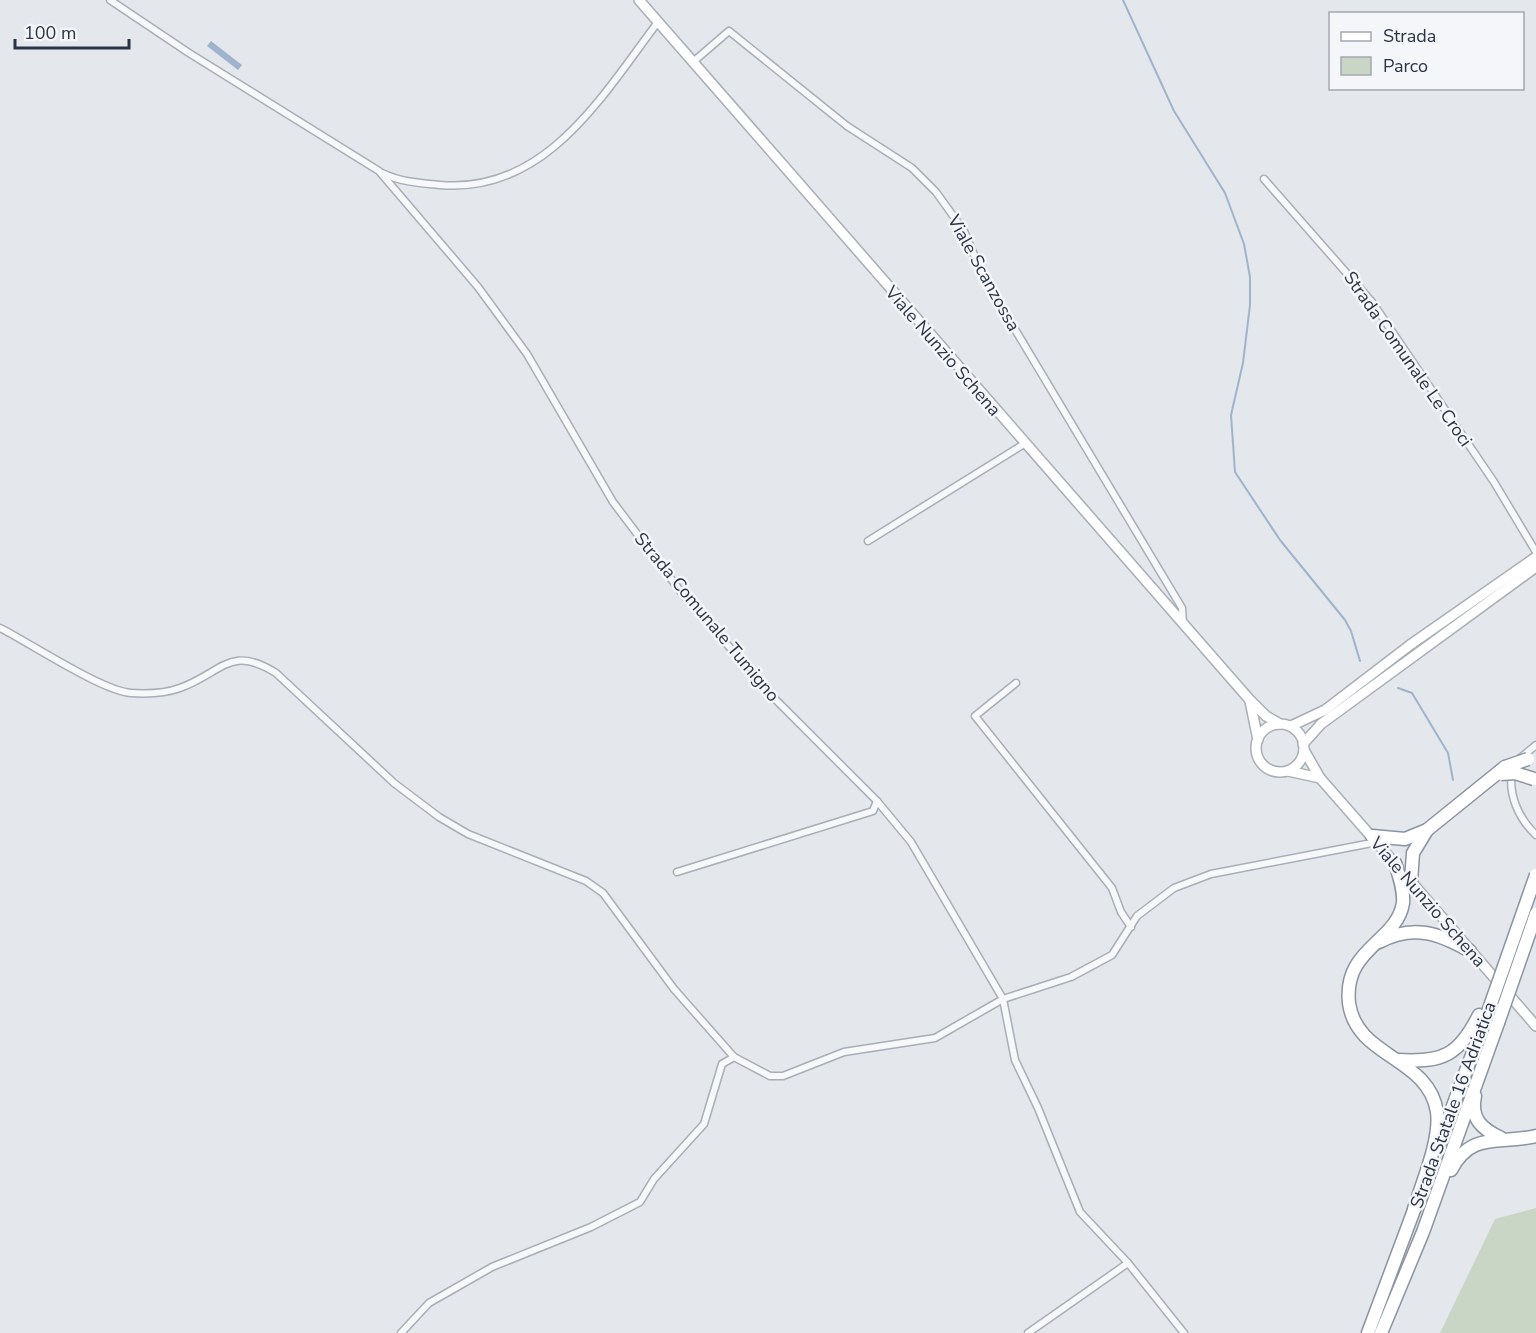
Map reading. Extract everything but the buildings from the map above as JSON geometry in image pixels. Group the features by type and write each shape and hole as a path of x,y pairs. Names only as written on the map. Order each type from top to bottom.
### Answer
{"highway":[{"path":"1374,839 1405,839 1427,830 1499,772 1532,758"},
{"path":"1499,772 1515,773 1535,780"},
{"path":"1411,881 1413,853 1427,830"},
{"path":"1395,863 1402,886 1402,904 1396,921 1356,963 1351,980 1349,1001 1352,1019 1364,1037 1384,1055 1414,1071 1429,1089 1437,1113 1434,1140 1414,1209"},
{"name":"Strada Statale 16 Adriatica","path":"1368,1333 1536,875"},
{"name":"Strada Statale 16 Adriatica","path":"1381,1333 1423,1232 1536,914"},
{"path":"1368,949 1391,936 1414,931 1433,932 1470,951"},
{"path":"1397,1060 1425,1062 1450,1054 1467,1039 1486,1009"},
{"path":"1484,1058 1474,1104 1476,1120 1484,1130 1501,1138"},
{"path":"1423,1232 1458,1157 1471,1146 1501,1138 1536,1136"}],"street":[{"name":"Strada Comunale Tumigno","path":"110,0 189,53 379,171 478,287 527,354 613,502 681,592 775,699 877,801 911,842 1003,999 1015,1060 1038,1108 1080,1212 1128,1263 1184,1333"},
{"name":"Viale Nunzio Schena","path":"639,0 1183,624 1266,716 1280,724"},
{"path":"379,171 400,181 466,187 518,172 570,136 658,22"},
{"name":"Viale Scanzossa","path":"693,62 729,31 847,126 912,168 936,192 964,231 983,276 1182,608 1183,624"},
{"name":"Strada Comunale Le Croci","path":"1264,179 1372,302 1494,482 1536,552"},
{"path":"868,542 1024,444"},
{"path":"1290,726 1325,710 1410,645 1536,557"},
{"path":"1288,771 1301,761 1304,747 1321,724 1536,567"},
{"path":"0,628 108,687 128,693 180,688 232,662 245,659 257,662 276,673 394,783 439,817 468,834 586,881 603,893 674,988 734,1057 770,1076 783,1076 844,1052 935,1038 1003,999 1071,977 1112,955 1137,915 1174,888 1211,874 1374,839"},
{"path":"1016,683 975,716 1112,888 1121,912 1131,927"},
{"name":"Viale Nunzio Schena","path":"1250,699 1256,719 1258,740"},
{"path":"1304,747 1297,731 1290,726 1280,724 1267,729 1258,740 1258,755 1262,763 1275,771 1288,771 1320,778"},
{"path":"1536,745 1521,755 1512,768 1510,782 1520,816 1536,835"},
{"name":"Viale Nunzio Schena","path":"1304,747 1320,778 1536,1026"},
{"path":"677,872 873,811 877,801"},
{"path":"401,1333 429,1304 492,1267 591,1227 640,1202 654,1179 704,1124 722,1064 734,1057"},
{"path":"1028,1333 1128,1263"}],"green space":[{"path":"1536,1208 1536,1333 1440,1333 1495,1219"}],"water":[{"path":"211,41 242,65 238,70 207,46"}],"waterway":[{"path":"1123,0 1174,111 1225,193 1244,244 1250,277 1250,305 1243,363 1231,415 1235,472 1280,540 1345,620 1351,631 1360,661"},
{"path":"1398,688 1412,693 1448,753 1453,780"}]}
